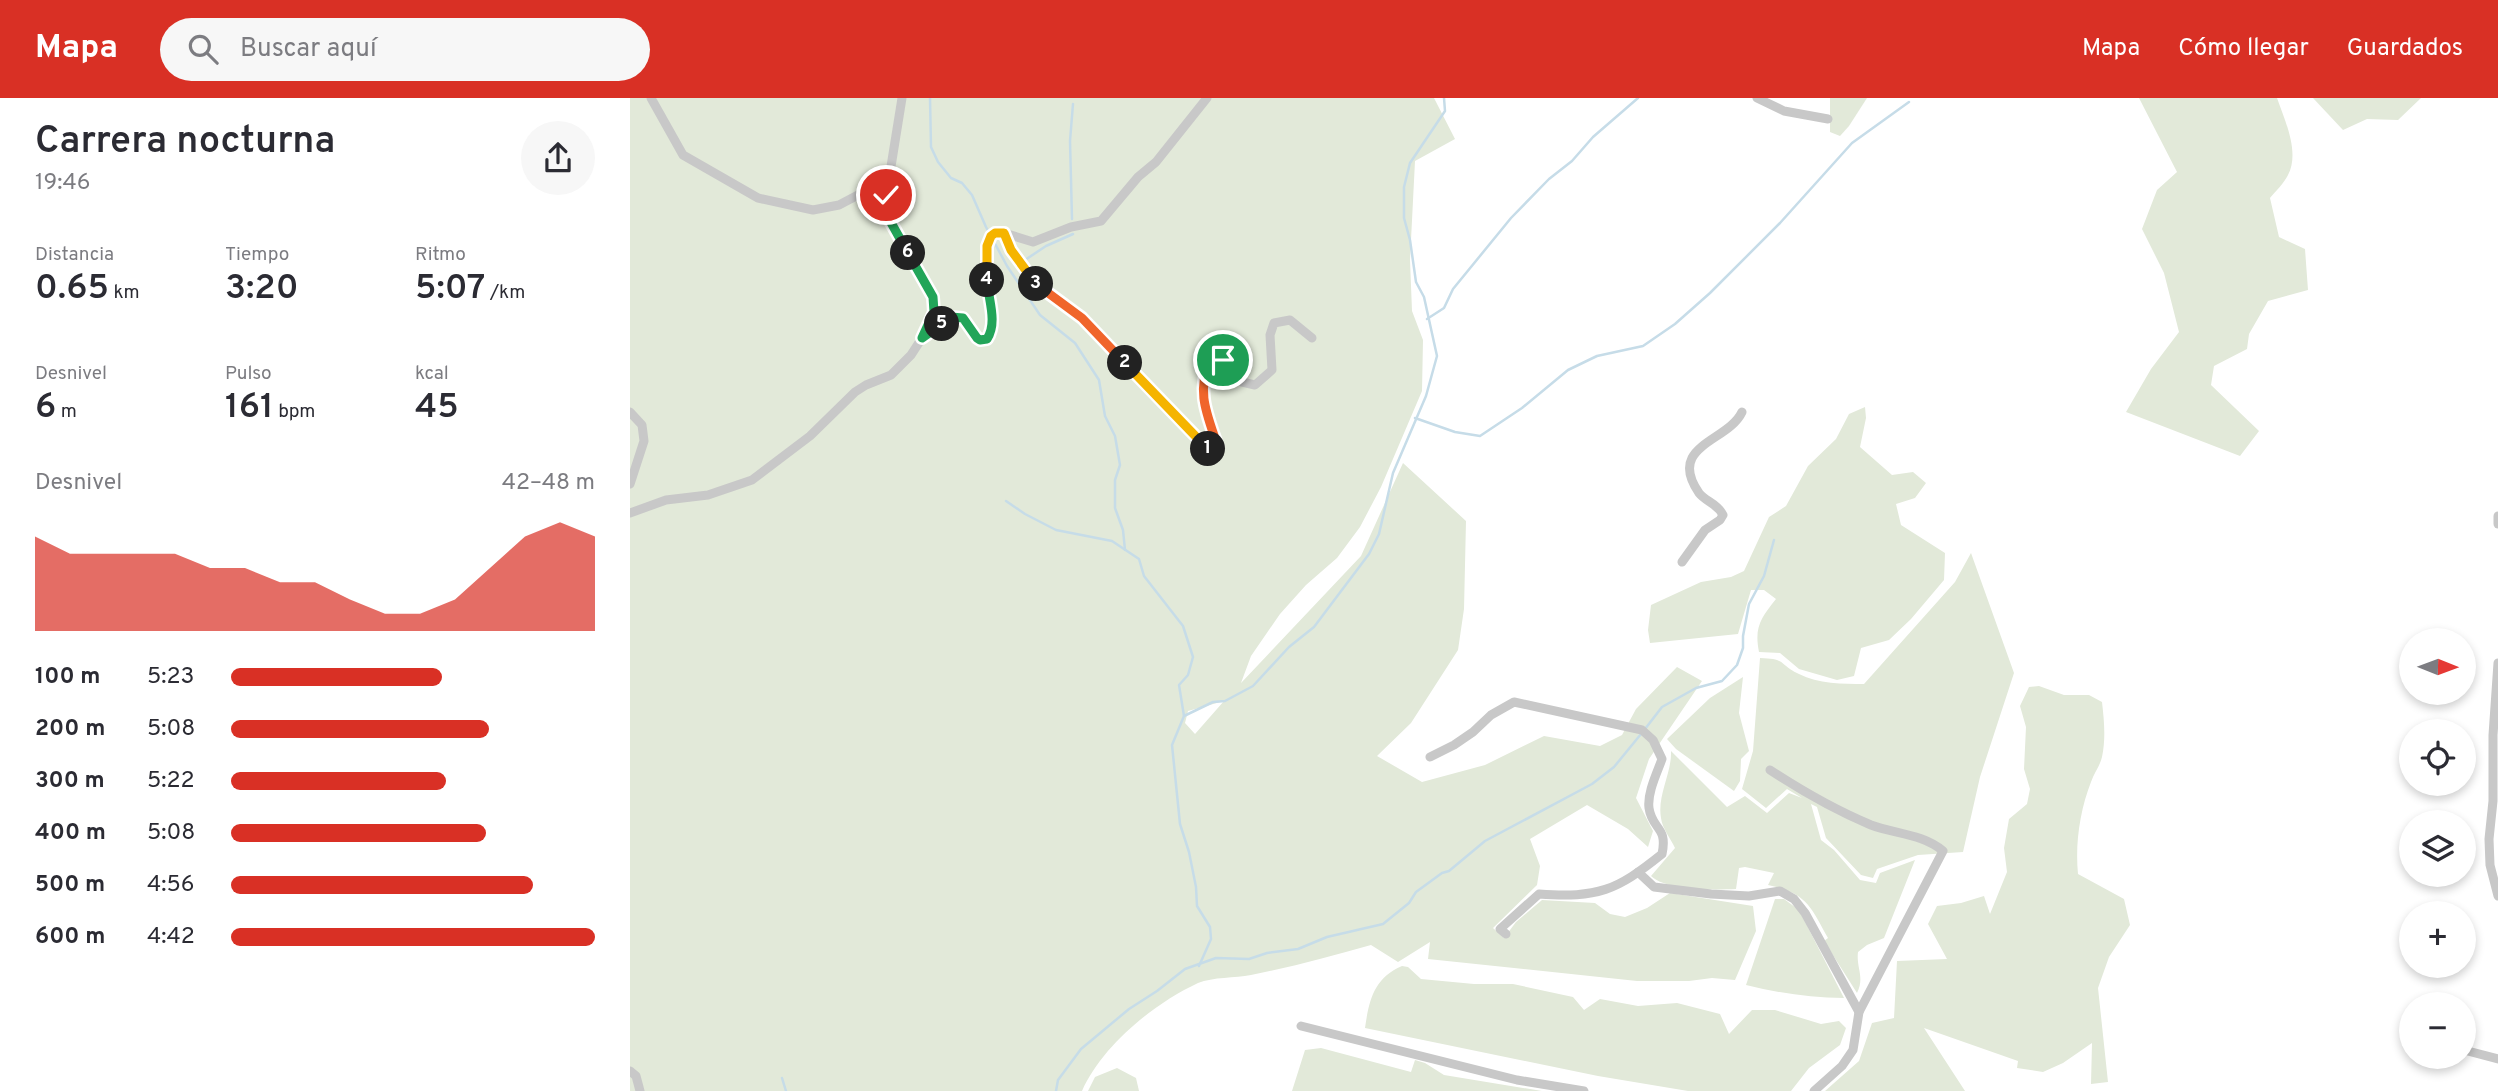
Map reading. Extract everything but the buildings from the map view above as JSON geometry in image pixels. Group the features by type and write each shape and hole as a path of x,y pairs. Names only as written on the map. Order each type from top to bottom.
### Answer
{"street":[{"path":"630,513 656,502 708,495 752,480 810,436 855,392 891,375 911,355 934,312 933,297 884,210 870,193 858,195 839,205 813,210 758,198 683,155 652,98"},
{"path":"884,210 902,98"},
{"path":"922,338 951,317 958,316 967,322 977,338 987,339 992,332 993,321 988,292 987,246 991,236 1004,233 1030,242 1040,241 1071,227 1101,221 1138,177 1156,162 1207,98"},
{"path":"1757,98 1784,111 1828,119"},
{"path":"1004,233 1011,250 1033,282 1082,318 1210,451 1215,452 1218,447 1203,402 1203,375 1210,359 1223,360 1242,382 1255,386 1272,370 1270,335 1274,323 1290,320 1312,338"},
{"path":"630,412 642,425 644,441 630,484"},
{"path":"1682,562 1705,530 1723,515 1719,507 1700,494 1690,470 1693,455 1704,442 1738,421 1742,412"},
{"path":"2498,516 2498,524"},
{"path":"2498,663 2489,839 2490,864 2498,896"},
{"path":"1430,757 1454,745 1491,715 1514,702 1642,730 1653,740 1662,759 1648,806 1665,842 1662,855 1619,885 1596,893 1584,896 1539,894 1500,929 1506,934"},
{"path":"1770,770 1820,802 1873,826 1932,841 1942,851 1859,1012 1853,1050 1842,1066 1814,1091"},
{"path":"1638,872 1654,887 1711,894 1749,895 1772,891 1787,894 1799,903 1859,1012"},
{"path":"1301,1026 1493,1074 1584,1091"},
{"path":"2476,1053 2498,1059"},
{"path":"630,1071 636,1076 640,1091"}],"green space":[{"path":"630,98 1434,98 1455,139 1415,161 1410,260 1412,311 1423,340 1422,391 1381,487 1360,527 1337,558 1306,585 1280,614 1251,656 1241,683 1361,556 1403,463 1466,521 1464,609 1458,650 1411,723 1377,756 1422,782 1485,765 1544,736 1600,746 1622,735 1636,709 1677,667 1702,681 1649,759 1636,798 1653,831 1648,847 1628,829 1587,805 1530,839 1540,866 1537,885 1493,928 1504,938 1516,922 1542,900 1595,903 1610,914 1625,917 1647,908 1670,893 1753,906 1756,931 1735,980 1712,978 1637,981 1428,959 1430,942 1398,962 1371,945 1266,972 1198,983 1164,1002 1131,1028 1102,1058 1082,1091 630,1091","holes":["1224,701 1195,734 1185,723 1188,711"]},
{"path":"1830,98 1867,98 1840,136 1830,132"},
{"path":"2139,98 2277,98 2287,126 2292,147 2291,166 2288,175 2270,198 2279,237 2305,249 2308,290 2268,301 2249,334 2247,349 2214,366 2211,385 2259,431 2240,456 2126,412 2151,369 2179,332 2164,273 2142,229 2157,190 2177,172"},
{"path":"2313,98 2421,98 2398,120 2367,119 2343,130"},
{"path":"1865,407 1866,418 1860,447 1892,475 1913,472 1926,483 1915,498 1896,504 1901,525 1945,553 1944,580 1911,619 1889,640 1861,648 1854,676 1837,680 1799,669 1780,653 1759,652 1758,629 1776,599 1764,590 1751,590 1738,634 1650,643 1648,630 1651,605 1701,582 1731,577 1744,571 1769,517 1786,506 1808,466 1836,439 1849,414"},
{"path":"1971,553 2014,673 1980,777 1963,852 1918,855 1877,869 1873,878 1861,875 1826,838 1817,807 1811,804 1821,840 1834,850 1860,880 1876,883 1880,873 1915,860 1884,938 1858,952 1860,982 1857,993 1824,941 1828,938 1806,902 1791,892 1768,885 1774,873 1739,868 1736,889 1679,887 1651,876 1675,848 1663,826 1660,809 1671,751 1727,807 1745,796 1767,813 1789,793 1802,798 1787,789 1766,808 1742,789 1753,751 1760,658 1779,661 1806,677 1822,682 1864,684 1955,582"},
{"path":"1743,677 1739,713 1749,751 1741,759 1740,781 1734,791 1676,749 1667,739 1710,698"},
{"path":"2039,686 2064,695 2089,695 2102,702 2103,750 2084,804 2079,827 2077,863 2078,874 2124,899 2130,925 2109,957 2098,988 2108,1082 2091,1084 2092,1043 2063,1063 2043,1072 2017,1068 2018,1061 1924,1028 1965,1091 1825,1091 1859,1061 1872,1023 1894,1018 1897,961 1947,959 1928,924 1937,906 1984,896 1990,914 2007,872 2004,848 2009,819 2027,804 2030,789 2024,769 2026,727 2020,706 2029,687"},
{"path":"1775,899 1784,899 1799,910 1844,998 1795,995 1746,985"},
{"path":"1402,966 1408,967 1421,979 1474,984 1513,984 1573,997 1584,1010 1600,999 1638,1006 1677,1003 1720,1014 1729,1034 1752,1010 1775,1010 1821,1024 1839,1021 1846,1028 1840,1045 1809,1068 1791,1091 1688,1091 1598,1076 1365,1028 1369,1008 1379,984"},
{"path":"1321,1048 1411,1072 1415,1060 1444,1075 1542,1091 1292,1091 1305,1050"},
{"path":"1117,1068 1136,1078 1139,1091 1088,1091 1095,1077"}],"waterway":[{"path":"930,98 931,147 938,162 951,178 962,183 972,195 1007,266 1040,315 1075,343 1099,380 1105,416 1115,436 1120,465 1115,480 1115,508 1123,530 1125,550"},
{"path":"1199,966 1211,939 1210,927 1197,906 1189,852 1180,824 1172,745 1184,716 1213,702 1225,701 1253,686 1289,647 1314,627 1369,554 1379,534 1393,473 1426,396 1437,356 1424,297 1416,282 1404,218 1404,187 1410,163 1445,111 1444,98"},
{"path":"1427,319 1444,308 1453,289 1511,218 1549,179 1572,161 1593,137 1638,98"},
{"path":"1415,418 1455,432 1480,436 1522,408 1568,370 1597,356 1643,346 1675,324 1710,293 1780,223 1852,143 1909,102"},
{"path":"1072,219 1070,141 1073,104"},
{"path":"1025,260 1046,246 1073,234"},
{"path":"1006,501 1056,530 1112,541 1139,559 1144,576 1183,626 1193,657 1188,675 1179,685 1184,716"},
{"path":"1645,729 1662,707 1696,688 1722,681 1737,665 1743,648 1749,604 1764,576 1774,540"},
{"path":"1056,1091 1058,1080 1081,1049 1129,1009 1185,969 1216,958 1249,959 1267,953 1298,949 1327,937 1383,924 1409,903 1416,892 1449,871 1485,841 1592,784 1614,767 1641,734"},
{"path":"782,1078 786,1091"}],"route":[{"path":"886,195 884,210 933,297 934,312 922,338 946,320 958,316 967,322 980,340 987,339 990,335 993,321 988,292 987,246 991,236 1001,232 1033,282 1082,318 1210,451 1215,452 1218,447 1203,402 1203,375 1210,359 1223,360"}]}
